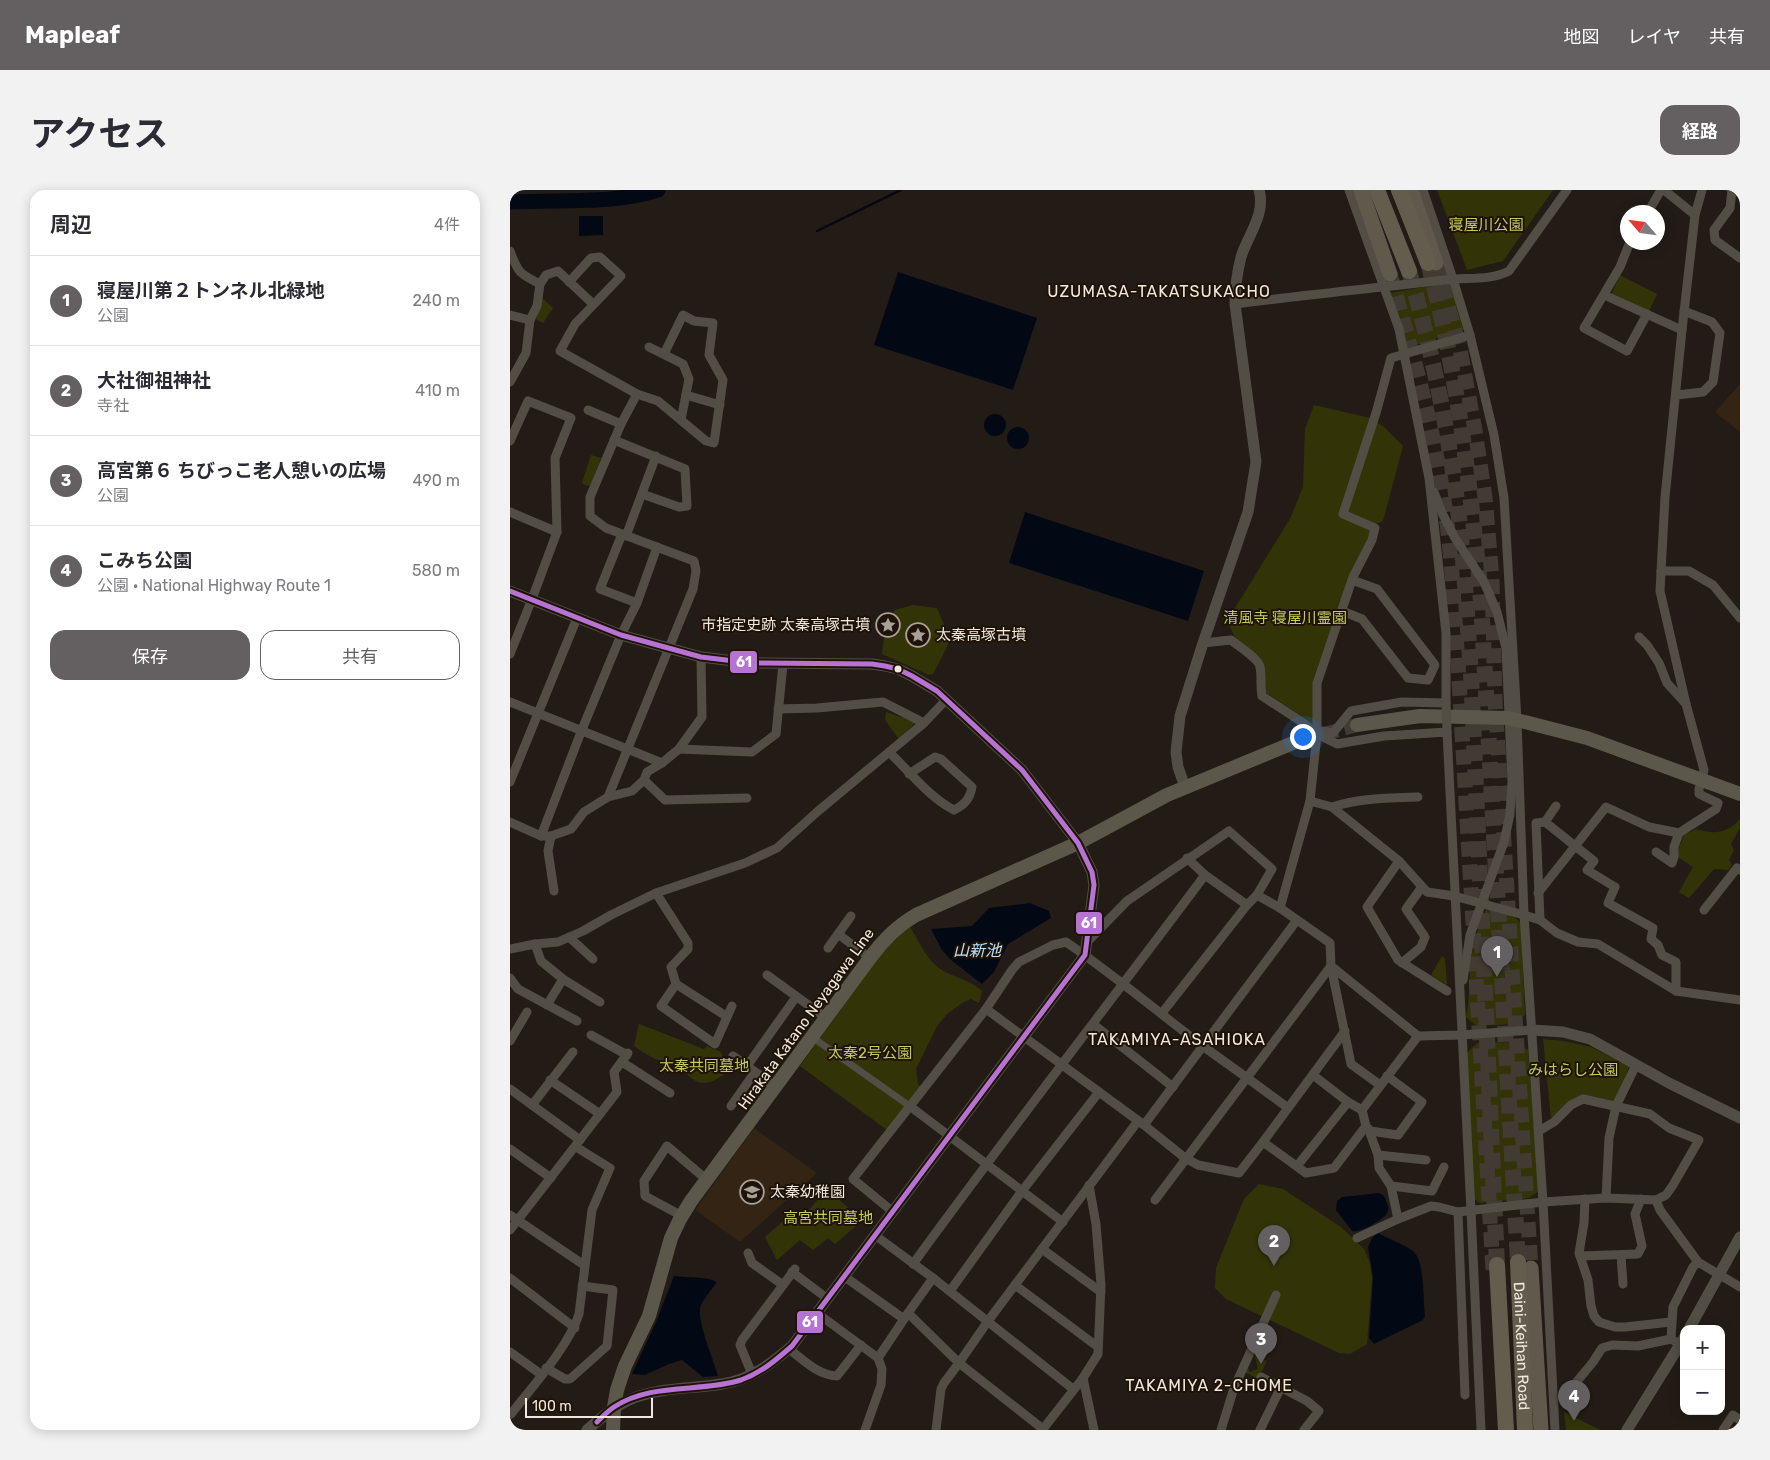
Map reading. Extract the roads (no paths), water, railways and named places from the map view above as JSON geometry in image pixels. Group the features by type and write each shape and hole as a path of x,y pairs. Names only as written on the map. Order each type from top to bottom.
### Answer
{"highway":[{"path":"1361,190 1387,280"},
{"path":"1377,190 1410,271"},
{"path":"1399,190 1432,263"},
{"path":"1411,190 1432,263"},
{"path":"1524,1265 1541,1430"},
{"name":"Daini-Keihan Road","path":"1524,1265 1525,1430"},
{"path":"1495,1267 1500,1430"},
{"name":"Daini-Keihan Road","path":"1495,1267 1506,1430"}],"main road":[{"path":"1357,725 1420,716 1513,719 1587,738 1740,794"},
{"name":"Hirakata Katano Neyagawa Line","path":"613,1430 617,1390 625,1366 649,1316 671,1238 682,1216 888,935 904,921 1078,842 1167,795 1311,736"}],"street":[{"path":"1185,788 1178,767 1176,752 1180,716 1248,512 1256,462 1235,304 1235,283 1242,255 1258,218 1261,198 1259,190"},
{"path":"1349,190 1387,280 1399,329 1429,478 1446,633 1446,703 1454,896 1481,1430"},
{"path":"1423,190 1454,279 1470,335 1494,435 1504,498 1513,719 1539,1131 1555,1430"},
{"path":"1235,304 1324,292 1387,280 1499,276 1509,271 1567,190"},
{"path":"1653,205 1663,190 1695,215"},
{"path":"1656,852 1672,863 1674,847 1679,832 1716,809 1718,803 1700,794 1699,789 1704,770 1686,704 1660,591 1665,497 1677,395 1682,330 1695,215 1702,190"},
{"path":"1732,190 1730,208 1714,230 1715,240 1740,258"},
{"path":"1627,250 1620,267 1584,328 1627,351 1647,314"},
{"path":"510,251 516,268 522,275 540,284"},
{"path":"570,282 591,258 600,257 620,276 575,324 560,351 638,394 658,401 706,441 714,443 723,380 708,355 712,323 694,321 683,315 664,354"},
{"path":"510,382 526,353 530,320 536,306 540,284 546,275 558,271 593,304"},
{"path":"1604,295 1682,330"},
{"path":"1677,395 1703,392 1713,382 1720,333 1712,322 1684,311"},
{"path":"510,315 530,320"},
{"path":"1280,908 1310,801 1311,736 1317,683 1352,580 1372,540 1375,528 1343,514 1376,413 1391,358 1470,335"},
{"path":"649,347 683,364 689,379 681,420"},
{"path":"608,797 693,589 696,571 694,561 606,528 590,516 590,497 620,424 638,394"},
{"path":"686,395 720,405"},
{"path":"510,440 528,401 571,418 554,458 556,532 510,654"},
{"path":"588,410 620,424"},
{"path":"614,440 685,469 686,506 679,507 642,494"},
{"path":"637,603 600,589 642,494 656,456"},
{"path":"1429,478 1442,513 1455,538 1484,582 1497,612 1506,648 1513,719 1510,814 1504,842 1470,935 1460,996"},
{"path":"511,516 556,532"},
{"path":"554,891 546,836 581,732 621,635 637,603 657,547"},
{"path":"1661,571 1689,571 1713,585 1740,618"},
{"path":"1342,610 1362,619 1408,678 1428,680 1435,665 1376,589 1352,580"},
{"path":"510,591 621,635 701,657 751,664 885,666 912,676 937,691 1022,770 1078,842 1092,872 1094,885 1085,955 948,1136 876,1236 789,1349 763,1369 722,1384 658,1391 635,1397 614,1406 587,1430"},
{"path":"510,782 577,618"},
{"path":"1639,637 1659,663 1667,683 1686,704"},
{"path":"1203,643 1231,640 1260,666 1262,696 1308,726 1311,736"},
{"path":"510,822 546,836 571,829 584,812 608,797 632,791 644,780 647,772 679,749 702,717 701,657"},
{"path":"679,749 752,752 776,734 783,664"},
{"path":"510,949 558,942 569,938 656,893 745,863 777,848 817,812 924,723 946,700"},
{"path":"510,702 662,763"},
{"path":"778,709 817,708 883,702 924,723"},
{"path":"1311,736 1322,731 1333,733 1351,711 1402,702 1446,703"},
{"path":"1311,736 1337,744 1384,736 1447,732"},
{"path":"889,752 909,774 946,806 954,810 962,807 970,796 972,788 941,759 935,757 909,774"},
{"path":"644,780 665,800 747,798"},
{"path":"1332,808 1344,803 1387,798 1418,797"},
{"path":"1310,801 1332,808 1399,861 1428,892 1454,896 1540,920 1557,933 1578,942 1598,944 1676,991 1740,1000"},
{"path":"1545,822 1556,806"},
{"path":"1538,893 1606,807 1649,827 1679,832"},
{"path":"1540,920 1536,823 1545,822 1594,861 1587,870 1615,886 1608,903 1653,928 1652,939 1662,955 1676,962 1676,991"},
{"path":"1088,941 1126,901 1228,831 1272,869 1257,895 1246,905 1162,1013"},
{"path":"1187,858 1205,875 1246,905"},
{"path":"1399,861 1367,907 1398,960 1447,991"},
{"path":"1704,910 1737,868 1740,870"},
{"path":"913,1264 986,1164 1205,875"},
{"path":"1402,962 1421,947 1425,938 1406,909 1422,886"},
{"path":"656,893 688,943 688,950 671,967 676,984 726,1016"},
{"path":"1257,895 1280,908 1330,943 1331,966 1351,1064 1380,1085"},
{"path":"828,948 850,916"},
{"path":"936,1430 944,1383 1089,1185 1173,1087 1297,920"},
{"path":"838,934 870,958"},
{"path":"569,938 593,959"},
{"path":"893,1212 854,1180 986,1009 1012,970 1019,962 1053,944 1066,942 1085,955 1288,1108"},
{"path":"535,944 541,960 563,979 600,1002"},
{"path":"1331,966 1418,1036 1532,1030 1563,1032 1590,1038 1636,1065 1717,1108 1740,1118"},
{"path":"1155,1200 1331,966"},
{"path":"766,976 826,1018"},
{"path":"510,978 518,989 577,1022"},
{"path":"547,1005 563,979"},
{"path":"676,984 661,1006 715,1044 732,1006"},
{"path":"747,1066 796,997"},
{"path":"986,1009 1141,1123 1185,1158 1198,1165 1239,1174 1345,1032"},
{"path":"510,1041 527,1012"},
{"path":"1093,1024 1173,1087"},
{"path":"591,1035 625,1057 670,1093"},
{"path":"1362,1110 1418,1036"},
{"path":"812,1037 911,1107 1063,1222"},
{"path":"532,1105 573,1052"},
{"path":"733,1056 776,1086"},
{"path":"510,1230 514,1218 551,1178 617,1092 614,1072 625,1057"},
{"path":"1606,1198 1609,1138 1616,1106 1636,1065"},
{"path":"731,1106 755,1072"},
{"path":"1313,1075 1348,1102 1362,1110 1378,1155 1379,1168 1391,1186 1398,1219"},
{"path":"1368,1128 1398,1135 1422,1102 1387,1076"},
{"path":"550,1080 600,1114"},
{"path":"510,1089 610,1168 592,1210 579,1314 575,1328 544,1372 510,1415"},
{"path":"950,1292 1022,1191 1099,1092"},
{"path":"1357,1238 1431,1206 1458,1212 1585,1199 1656,1200 1666,1195 1698,1140 1670,1128 1650,1114 1583,1099 1570,1105 1554,1122 1539,1131"},
{"path":"1297,1166 1348,1102"},
{"path":"1263,1142 1306,1173 1334,1168 1368,1128"},
{"path":"682,1216 645,1196 644,1181 667,1146 707,1180"},
{"path":"510,1149 551,1178"},
{"path":"1378,1155 1426,1160"},
{"path":"1391,1186 1432,1191 1444,1167"},
{"path":"845,1277 906,1316 959,1363 1043,1430 1083,1378 1098,1354 1101,1292 1096,1224 1089,1185"},
{"path":"1585,1199 1580,1256 1588,1280 1594,1316 1599,1322 1625,1327 1671,1322"},
{"path":"1580,1256 1638,1254 1642,1246 1635,1214 1641,1199"},
{"path":"1656,1200 1660,1210 1698,1262 1740,1287"},
{"path":"1458,1212 1465,1395"},
{"path":"514,1218 584,1264"},
{"path":"876,1236 933,1278 1073,1389"},
{"path":"1691,1325 1740,1237"},
{"path":"1042,1249 1101,1292"},
{"path":"748,1253 752,1263 783,1285"},
{"path":"1621,1255 1623,1284"},
{"path":"1678,1340 1671,1322 1675,1301 1693,1267 1698,1262"},
{"path":"752,1374 740,1345 742,1340 794,1270 828,1299"},
{"path":"510,1278 575,1328"},
{"path":"878,1358 933,1278"},
{"path":"1015,1285 1098,1347"},
{"path":"510,1352 544,1372 570,1379 607,1346 613,1290 582,1286"},
{"path":"1221,1430 1234,1388 1276,1295"},
{"path":"817,1314 878,1358 882,1369 881,1385 864,1430"},
{"path":"1569,1391 1602,1348 1612,1345 1638,1346 1678,1340"},
{"path":"1627,1430 1678,1340"},
{"path":"789,1349 819,1372 827,1376 837,1376 861,1345"},
{"path":"1260,1377 1307,1401 1319,1411 1304,1430"},
{"path":"1083,1378 1094,1430"},
{"path":"1260,1430 1281,1387"},
{"path":"1723,1430 1733,1415 1740,1420"}],"water":[{"path":"579,216 603,216 603,235 579,236"},
{"path":"898,272 1037,318 1013,390 874,345"},
{"path":"995,414 1003,417 1006,425 1003,433 995,436 987,433 984,425 987,417"},
{"path":"1018,427 1026,430 1029,438 1026,446 1018,449 1010,446 1007,438 1010,430"},
{"path":"1025,512 1204,571 1188,621 1009,563"},
{"name":"山新池","path":"1030,903 1049,911 1051,918 1008,944 994,972 982,984 951,960 942,950 931,929 972,926 989,908"},
{"path":"1379,1193 1385,1198 1388,1207 1385,1216 1360,1230 1352,1231 1336,1210 1337,1201 1342,1197"},
{"path":"1378,1233 1409,1248 1417,1256 1422,1272 1425,1316 1423,1320 1374,1344 1369,1338 1373,1278 1368,1247 1372,1238"},
{"path":"674,1276 702,1278 717,1282 701,1305 700,1311 703,1329 718,1376 703,1377 682,1360 645,1375 632,1374 656,1322"}],"waterway":[{"path":"510,202 603,200 640,195 658,190"},
{"path":"817,231 901,190"}],"tunnel":[{"path":"1428,263 1447,343 1461,423 1480,586 1518,1262"},
{"path":"1436,263 1460,349 1485,497 1492,578 1495,700 1531,1268"},
{"path":"1409,271 1431,356 1443,414 1453,472 1462,544 1471,674 1497,1265"},
{"path":"1390,274 1428,414 1444,500 1449,541 1458,663 1493,1270"},
{"path":"1324,734 1357,725"}],"place":[{"name":"市指定史跡 太秦高塚古墳","path":"888,625"},
{"name":"太秦高塚古墳","path":"918,635"},
{"name":"寝屋川第２トンネル北緑地","path":"1497,977"},
{"name":"太秦幼稚園","path":"752,1192"},
{"name":"大社御祖神社","path":"1274,1266"},
{"name":"高宮第６ ちびっこ老人憩いの広場","path":"1261,1364"},
{"name":"こみち公園","path":"1574,1421"}],"district":[{"name":"UZUMASA-TAKATSUKACHO","path":"1159,291"},
{"name":"TAKAMIYA-ASAHIOKA","path":"1177,1039"},
{"name":"TAKAMIYA 2-CHOME","path":"1209,1385"}],"park label":[{"name":"寝屋川公園","path":"1486,225"},
{"name":"清風寺 寝屋川霊園","path":"1285,618"},
{"name":"太秦2号公園","path":"870,1053"},
{"name":"太秦共同墓地","path":"704,1066"},
{"name":"みはらし公園","path":"1573,1070"},
{"name":"高宮共同墓地","path":"828,1218"}]}
